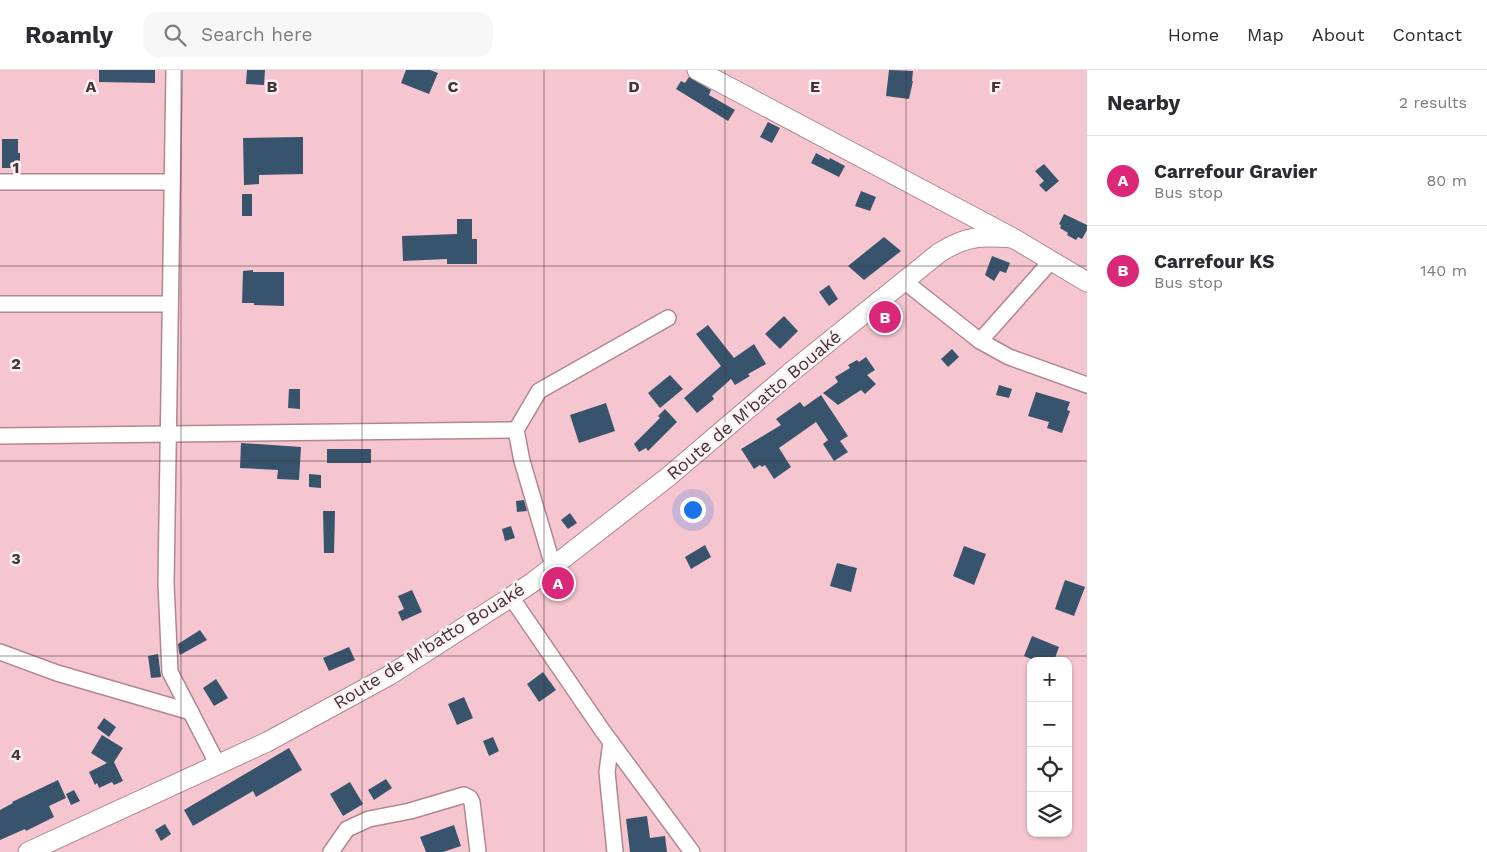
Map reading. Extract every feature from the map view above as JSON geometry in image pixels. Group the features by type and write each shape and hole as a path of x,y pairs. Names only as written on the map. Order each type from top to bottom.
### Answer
{"street":[{"path":"174,70 166,583 170,672 218,765"},
{"path":"697,70 1013,238 1087,282"},
{"path":"0,182 172,182"},
{"name":"Route de M'batto Bouaké","path":"28,852 267,742 390,675 511,598 553,566 668,477 782,379 939,253 955,243 972,238 988,236 1013,238"},
{"path":"980,341 1051,261"},
{"path":"904,281 980,341 1009,357 1087,385"},
{"path":"0,304 170,304"},
{"path":"553,566 522,461 516,430 539,392 668,318"},
{"path":"0,436 516,430"},
{"path":"511,598 570,686 692,852"},
{"path":"0,652 57,673 191,712"},
{"path":"611,742 607,772 615,852"},
{"path":"331,852 347,829 369,819 410,811 464,795 470,798 472,802 478,852"}],"building":[{"path":"99,70 155,70 155,83 99,82"},
{"path":"247,70 265,70 264,85 246,84"},
{"path":"406,70 430,70 438,73 429,94 401,83"},
{"path":"889,70 913,71 909,99 886,96"},
{"path":"689,77 711,90 709,95 735,110 728,121 676,89 681,81 685,83"},
{"path":"768,122 780,128 772,143 760,137"},
{"path":"303,137 303,174 259,175 259,184 244,185 243,138"},
{"path":"2,139 18,139 20,168 2,168"},
{"path":"816,153 845,166 839,177 811,163"},
{"path":"1044,164 1059,181 1046,192 1039,185 1044,181 1035,171"},
{"path":"861,191 876,197 870,211 855,206"},
{"path":"242,194 252,194 252,216 242,216"},
{"path":"1064,214 1087,225 1087,230 1082,239 1078,237 1076,240 1060,228 1061,225 1059,224"},
{"path":"457,219 472,219 472,239 477,239 477,264 447,264 447,259 403,261 402,236 457,234"},
{"path":"884,237 901,251 864,280 848,266"},
{"path":"992,256 1010,263 1006,273 1000,271 994,281 985,275"},
{"path":"253,270 253,272 284,272 284,306 242,303 243,271"},
{"path":"829,285 838,299 829,306 819,292"},
{"path":"895,309 903,321 884,334 876,322"},
{"path":"784,316 798,331 780,349 765,334"},
{"path":"708,325 734,358 754,344 766,364 748,374 750,376 735,385 731,379 712,396 714,399 697,413 684,398 721,366 696,334"},
{"path":"952,349 959,357 948,367 941,359"},
{"path":"866,357 875,370 867,375 876,384 865,394 861,390 838,405 823,393 838,382 835,377 850,368 848,365 857,360 859,362"},
{"path":"670,375 683,389 660,408 648,393"},
{"path":"999,385 1012,389 1009,398 996,395"},
{"path":"289,389 300,389 300,409 288,408"},
{"path":"1036,392 1070,402 1067,410 1070,411 1062,433 1047,428 1049,422 1028,416"},
{"path":"821,395 848,436 840,441 848,452 834,461 823,444 828,440 816,422 779,448 791,467 774,479 765,465 762,467 760,465 754,469 741,449 781,425 776,419 800,402 804,407"},
{"path":"606,403 615,431 579,443 570,415"},
{"path":"665,409 677,422 648,451 646,448 639,452 634,444 660,418 658,416"},
{"path":"241,443 301,447 299,480 277,479 278,470 240,468"},
{"path":"327,449 371,449 371,463 327,463"},
{"path":"309,474 321,475 321,488 309,487"},
{"path":"524,500 527,511 517,512 516,501"},
{"path":"323,511 335,511 334,553 324,553"},
{"path":"570,513 577,523 568,529 561,520"},
{"path":"511,526 515,538 505,541 502,529"},
{"path":"705,545 711,557 691,569 685,557"},
{"path":"964,546 986,554 974,585 953,576"},
{"path":"837,563 857,568 851,592 830,586"},
{"path":"1065,580 1085,587 1074,616 1055,609"},
{"path":"412,590 422,612 402,621 398,612 404,609 398,596"},
{"path":"200,630 207,640 180,655 178,644"},
{"path":"1032,636 1059,647 1055,657 1024,656"},
{"path":"349,647 355,660 329,671 323,658"},
{"path":"158,654 161,677 151,678 148,656"},
{"path":"543,672 556,690 539,702 527,684"},
{"path":"216,679 228,698 214,706 203,688"},
{"path":"464,697 473,718 457,725 448,704"},
{"path":"104,718 116,727 109,737 97,728"},
{"path":"102,735 123,748 114,762 123,781 114,785 112,782 99,788 97,783 95,785 89,772 107,763 91,753"},
{"path":"493,737 499,751 489,756 483,741"},
{"path":"289,748 302,770 256,797 253,791 193,826 184,810"},
{"path":"386,779 392,788 374,800 368,790"},
{"path":"58,780 66,798 49,806 54,817 26,831 25,829 0,840 0,810 12,802"},
{"path":"350,782 363,804 343,816 330,794"},
{"path":"74,790 80,801 71,805 66,794"},
{"path":"647,816 650,838 665,836 667,852 630,852 626,819"},
{"path":"165,824 171,834 161,841 155,830"},
{"path":"454,825 461,846 443,852 426,852 420,837"}],"place":[{"name":"Carrefour KS","path":"885,317"},
{"name":"Carrefour Gravier","path":"558,583"}]}
